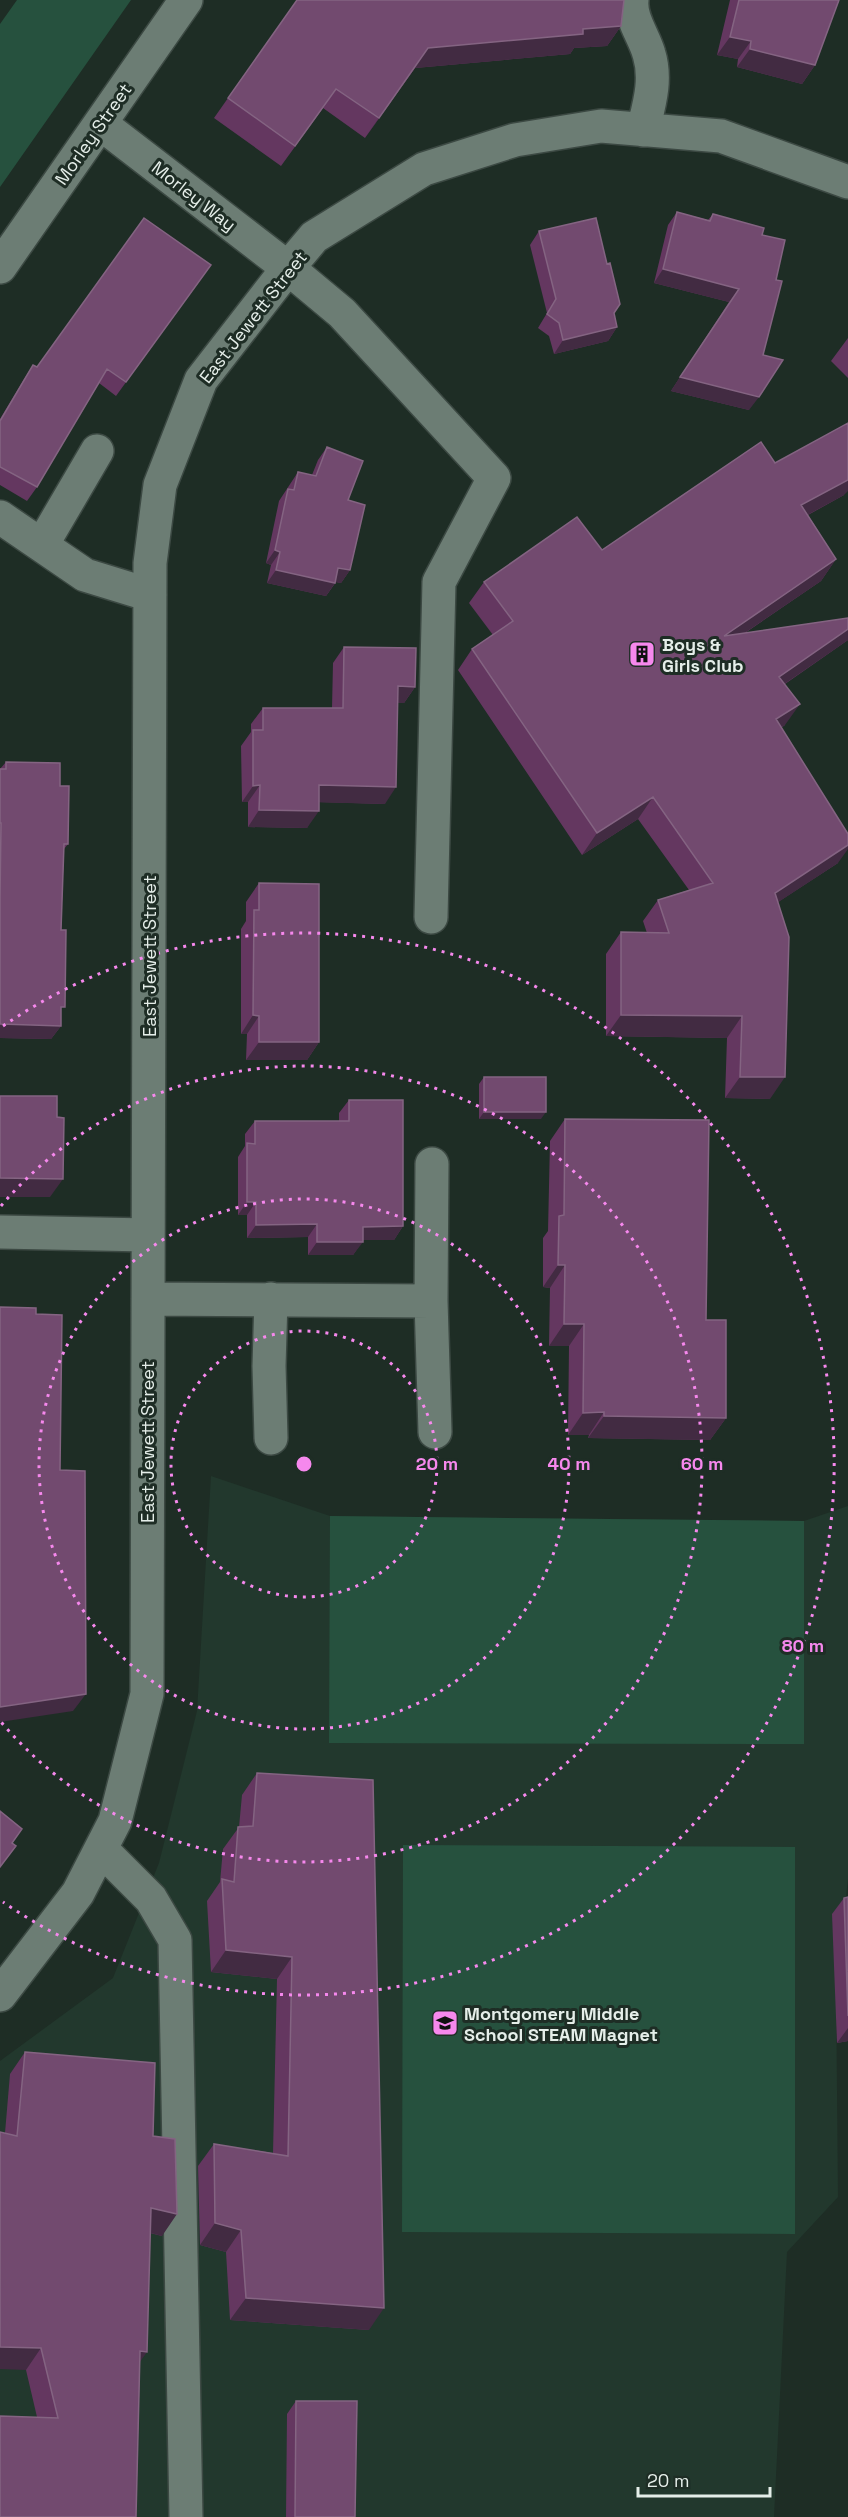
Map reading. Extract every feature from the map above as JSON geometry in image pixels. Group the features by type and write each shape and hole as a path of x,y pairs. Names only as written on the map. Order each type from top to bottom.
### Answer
{"street":[{"name":"Morley Street","path":"0,267 186,0"},
{"path":"632,0 631,10 650,56 654,82 643,130"},
{"name":"Morley Way","path":"101,124 288,268 342,313 494,478 439,582 431,917"},
{"name":"East Jewett Street","path":"0,1995 78,1893 115,1821 147,1694 150,563 160,485 201,380 315,237 424,169 515,140 601,126 721,136 848,182"},
{"path":"42,545 97,451"},
{"path":"0,517 86,575 150,595"},
{"path":"432,1164 431,1301 435,1432"},
{"path":"0,1232 148,1235"},
{"path":"148,1299 431,1301"},
{"path":"271,1299 269,1366 271,1438"},
{"path":"101,1849 151,1899 176,1940 186,2517"}],"shaded area":[{"name":"Montgomery Middle School STEAM Magnet","path":"211,1476 330,1516 804,1521 848,1506 848,1879 836,1984 838,2197 787,2252 774,2517 0,2517 0,2061 113,1978 159,1863 197,1711"}],"green space":[{"path":"17,0 131,0 0,187 0,24"},
{"path":"330,1516 804,1521 804,1744 329,1743"},
{"path":"403,1845 795,1847 795,2234 402,2232"}],"building":[{"path":"297,0 624,0 621,26 583,29 583,34 428,48 379,118 336,89 295,146 228,98"},
{"path":"739,0 839,0 815,65 750,49 751,41 730,37"},
{"path":"677,212 710,221 713,214 764,228 762,235 785,240 776,280 782,281 763,355 783,360 759,397 680,377 739,289 663,269"},
{"path":"144,218 211,265 126,382 107,369 37,487 0,467 0,421 33,365 37,367"},
{"path":"596,218 620,304 614,313 617,327 563,340 559,323 547,314 556,299 539,231"},
{"path":"848,423 848,480 801,505 836,559 724,636 848,618 848,629 779,677 800,704 776,719 848,834 848,845 775,893 789,937 785,1077 740,1077 742,1016 621,1015 621,932 669,933 658,900 713,883 653,797 597,833 472,649 513,621 484,582 577,517 602,550 761,442 775,463"},
{"path":"327,447 363,461 348,500 365,505 350,570 338,568 335,583 276,570 280,552 275,550 288,489 294,490 298,472 316,476"},
{"path":"344,647 416,648 415,687 398,686 396,787 319,785 319,811 259,810 260,785 253,786 253,730 263,730 263,708 343,708"},
{"path":"6,762 60,763 60,786 69,786 68,844 64,844 61,930 66,930 65,1007 61,1007 61,1026 0,1024 0,769 6,769"},
{"path":"259,883 319,884 319,1042 259,1042 259,1016 253,1015 254,910 259,910"},
{"path":"484,1077 546,1077 546,1112 484,1112"},
{"path":"0,1096 57,1096 57,1117 64,1118 63,1179 0,1178"},
{"path":"349,1100 403,1100 403,1226 363,1227 363,1242 317,1242 317,1224 256,1225 256,1202 247,1202 247,1143 255,1144 255,1121 349,1121"},
{"path":"565,1119 709,1120 706,1320 726,1320 726,1418 604,1416 604,1412 583,1413 584,1324 564,1324 565,1265 558,1265 559,1216 564,1215"},
{"path":"0,1307 36,1308 36,1314 62,1315 60,1470 85,1471 86,1694 0,1707"},
{"path":"257,1773 373,1780 384,2308 246,2298 241,2230 215,2223 214,2144 288,2156 292,1957 226,1950 222,1879 234,1882 238,1827 253,1826"},
{"path":"0,1811 22,1829 12,1843 16,1846 0,1867"},
{"path":"848,1897 848,2016 844,1898"},
{"path":"25,2052 155,2063 153,2136 175,2139 177,2214 151,2208 147,2352 140,2351 136,2517 0,2517 0,2416 58,2418 41,2348 0,2347 0,2132 17,2136"},
{"path":"296,2401 357,2401 355,2517 295,2517"}],"place":[{"name":"Boys & Girls Club","path":"642,654"},
{"name":"Montgomery Middle School STEAM Magnet","path":"445,2023"}]}
